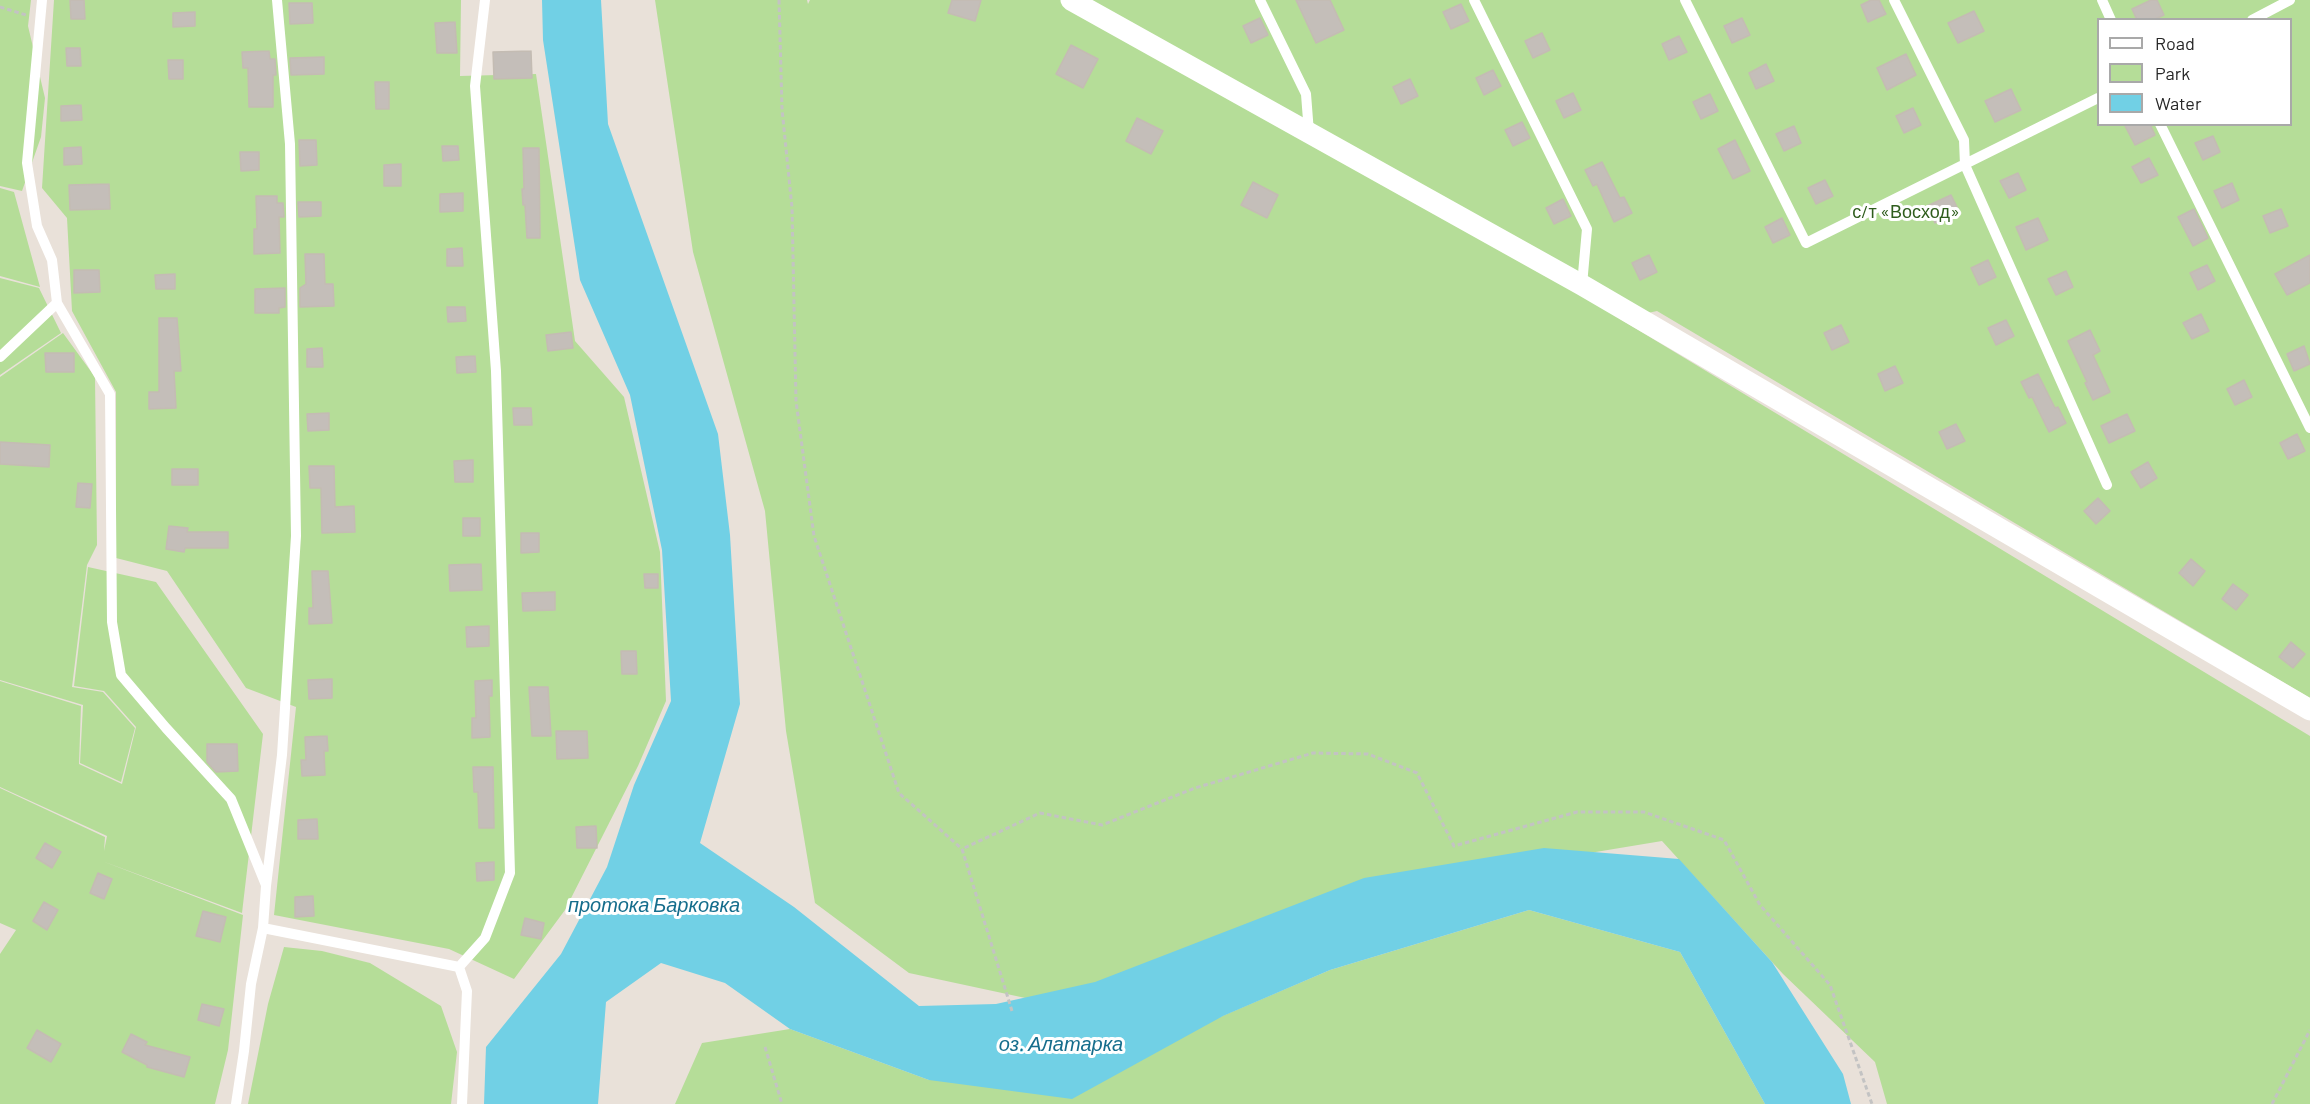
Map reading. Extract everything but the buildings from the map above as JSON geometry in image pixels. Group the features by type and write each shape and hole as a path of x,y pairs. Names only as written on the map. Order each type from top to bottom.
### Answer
{"street":[{"path":"1071,0 1582,285 2310,710"}],"lane":[{"path":"42,0 27,163 37,226 52,260 57,303 110,394 112,622 121,675 231,799 266,886"},
{"path":"236,1104 252,984 263,928 282,755 296,536 290,144 277,0"},
{"path":"459,967 486,938 510,873 496,371 475,86 485,0"},
{"path":"1260,0 1306,94 1309,133"},
{"path":"1474,0 1587,229 1582,285"},
{"path":"1685,0 1806,243 2097,99"},
{"path":"1894,0 1964,140 1965,165 2107,485"},
{"path":"2102,0 2109,18"},
{"path":"2256,18 2290,0"},
{"path":"2161,126 2310,428"},
{"path":"0,357 57,303"},
{"path":"263,928 459,967"},
{"path":"459,967 467,991 462,1104"}],"path":[{"path":"779,0 782,109 792,208 796,401 814,536 899,794 962,849 1012,1011"},
{"path":"0,7 40,18"},
{"path":"962,849 1040,813 1102,825 1195,788 1313,753 1368,754 1417,773 1454,846 1577,812 1644,812 1724,840 1760,905 1830,985 1872,1104"},
{"path":"2272,1104 2310,1030"},
{"path":"765,1047 782,1104"}],"green space":[{"path":"0,0 31,0 28,26 45,98 41,137 22,191 0,186"},
{"path":"54,0 461,0 460,76 536,74 575,341 624,397 660,552 666,701 638,766 565,910 514,979 449,949 274,915 296,707 246,688 167,571 116,558 116,392 72,311 67,218 42,188"},
{"name":"с/т «Восход»","path":"655,0 807,0 808,4 810,0 2310,0 2310,698 1657,311 1620,319 2310,736 2310,1104 1887,1104 1875,1062 1783,974 1662,841 1469,873 1058,1005 909,973 815,903 786,731 765,511 693,252"},
{"path":"0,188 14,192 40,287 0,276"},
{"path":"0,278 39,288 61,333 0,375"},
{"path":"63,333 95,377 97,545 87,565 72,687 103,692 135,728 121,782 80,763 83,705 0,680 0,377"},
{"path":"88,567 156,582 263,734 242,913 102,861 243,915 228,1050 215,1104 0,1104 0,954 16,930 0,923 0,788 105,837 104,851 107,836 0,787 0,681 81,706 79,764 122,784 136,727 104,691 74,686"},
{"path":"1529,910 1680,952 1765,1104 675,1104 702,1043 790,1029 929,1080 1213,1020 1330,970"},
{"path":"284,947 322,951 370,963 441,1006 457,1052 451,1104 248,1104 268,1004"}],"water":[{"path":"542,0 601,0 608,124 718,434 730,535 740,704 700,843 794,907 919,1006 996,1004 1095,982 1364,878 1544,848 1679,859 1772,962 1843,1074 1851,1104 1765,1104 1680,952 1529,910 1330,970 1223,1016 1072,1099 929,1080 790,1029 725,983 661,963 606,1002 598,1104 484,1104 486,1047 561,954 607,867 634,785 671,701 662,550 630,395 580,280 543,40"}],"water label":[{"name":"протока Барковка","path":"654,905"},
{"name":"оз. Алатарка","path":"1061,1044"}]}
